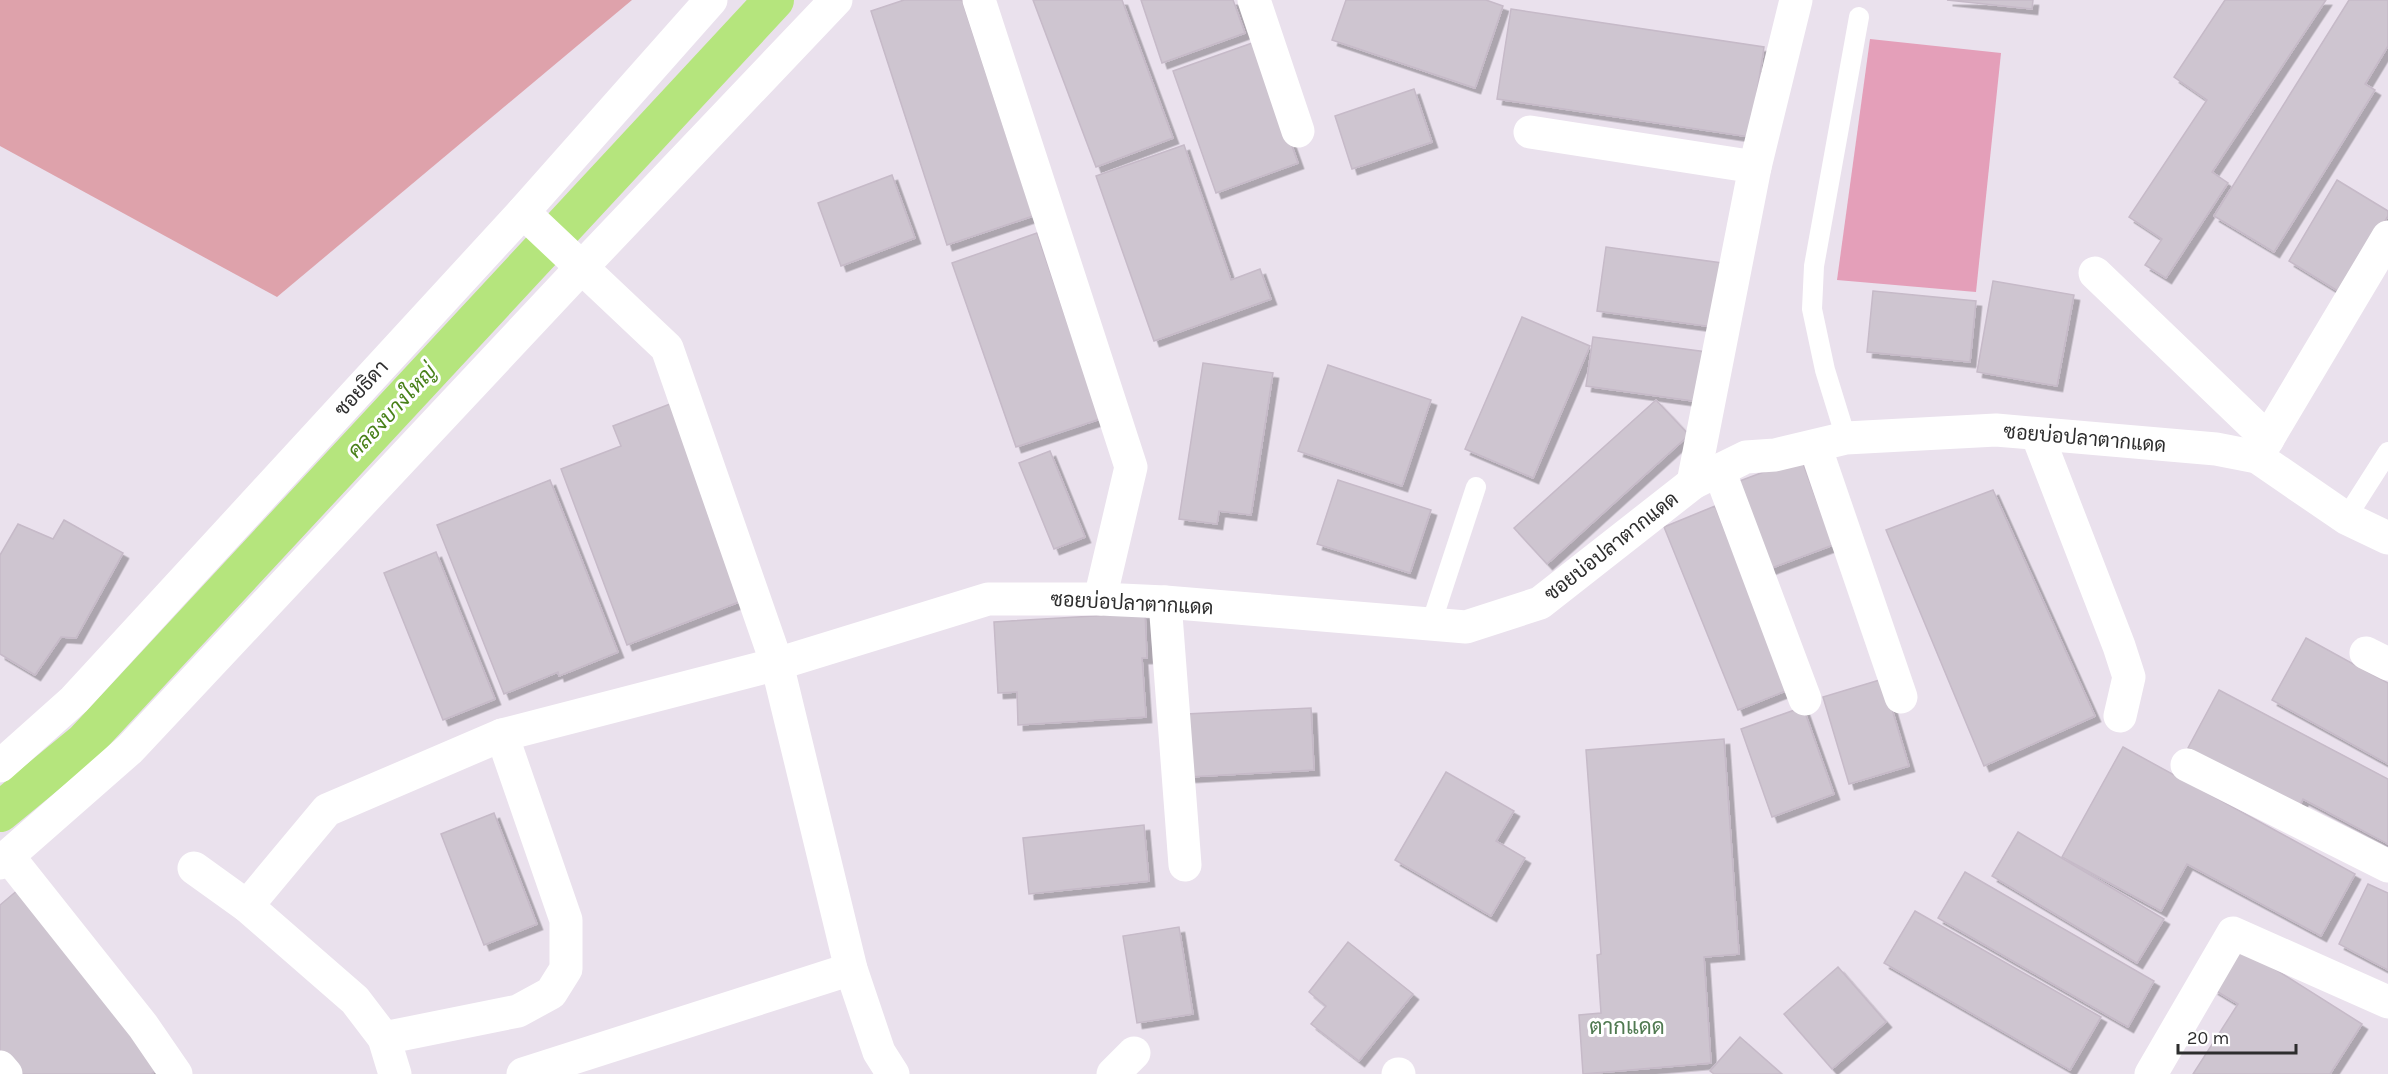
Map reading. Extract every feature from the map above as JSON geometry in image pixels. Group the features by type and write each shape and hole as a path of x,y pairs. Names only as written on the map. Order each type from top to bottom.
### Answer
{"street":[{"name":"ซอยธิดา","path":"0,766 74,699 523,212 711,0"},
{"path":"176,1074 143,1026 4,860 130,750 582,267 836,0"},
{"path":"979,0 1131,467 1100,599"},
{"path":"1254,0 1298,131"},
{"path":"1796,0 1755,167 1706,476 1805,699"},
{"path":"1530,132 1755,167"},
{"path":"523,212 667,348 777,664 851,969 879,1052 892,1074"},
{"path":"2095,273 2263,448 2388,237"},
{"name":"ซอยบ่อปลาตากแดด","path":"247,906 327,810 502,735 777,664 988,599 1100,599 1165,602 1466,627 1540,603 1706,476 1746,457 1775,455 1830,442 1996,430 2216,449 2263,448 2346,518 2388,538"},
{"path":"2037,434 2129,677 2120,716"},
{"path":"1830,442 1901,697"},
{"path":"1165,602 1185,865"},
{"path":"384,1038 519,1011 551,993 566,969 566,920 502,735"},
{"path":"2187,765 2388,866"},
{"path":"194,868 247,906 355,1000 384,1038 395,1074"},
{"path":"2151,1074 2233,933 2388,1002"},
{"path":"523,1074 851,969"},
{"path":"0,1067 6,1074"}],"lane":[{"path":"1830,442 1825,370 1812,309 1814,266 1859,17"},
{"path":"2346,518 2388,452"},
{"path":"1431,624 1476,488"}],"shaded area":[{"path":"0,0 632,0 277,297 0,146"},
{"path":"1870,39 2001,53 1976,292 1837,280"}],"building":[{"path":"904,0 962,0 1033,216 947,245 871,11"},
{"path":"1033,0 1122,0 1173,138 1096,167"},
{"path":"1141,0 1233,0 1245,33 1162,63"},
{"path":"1346,0 1486,0 1503,6 1475,88 1332,40"},
{"path":"1947,0 2033,0 2032,9"},
{"path":"2225,0 2326,0 2212,172 2228,183 2166,278 2145,265 2162,239 2129,217 2207,100 2174,77"},
{"path":"2349,0 2388,0 2388,46 2365,84 2375,90 2274,252 2214,216"},
{"path":"1511,9 1764,47 1750,137 1497,99"},
{"path":"1255,42 1298,163 1216,193 1173,71"},
{"path":"1414,89 1432,142 1352,169 1335,116"},
{"path":"1184,145 1231,280 1260,269 1271,299 1154,341 1096,176"},
{"path":"892,175 915,238 841,266 818,203"},
{"path":"2337,180 2388,211 2388,216 2341,293 2289,261"},
{"path":"1037,233 1100,419 1016,447 952,263"},
{"path":"1606,247 1722,263 1713,327 1597,311"},
{"path":"1993,281 2074,295 2057,386 1977,372"},
{"path":"1873,291 1976,301 1970,362 1867,352"},
{"path":"1522,317 1590,346 1533,478 1465,449"},
{"path":"1593,337 1707,352 1700,402 1586,386"},
{"path":"1203,363 1273,373 1251,515 1219,511 1217,524 1179,519"},
{"path":"1328,365 1431,400 1402,486 1298,451"},
{"path":"1656,400 1689,435 1547,564 1514,528"},
{"path":"670,404 744,600 627,645 561,469 621,446 613,426"},
{"path":"1050,451 1085,537 1054,549 1019,463"},
{"path":"1801,458 1833,545 1769,569 1737,482"},
{"path":"550,480 618,652 559,676 558,672 504,694 437,525"},
{"path":"1338,480 1431,510 1410,573 1317,544"},
{"path":"1993,490 2095,716 1984,766 1886,530"},
{"path":"1715,506 1788,690 1738,710 1664,527"},
{"path":"64,520 123,553 76,638 61,637 35,675 0,654 0,555 18,524 53,539"},
{"path":"436,552 495,699 443,720 384,573"},
{"path":"1145,613 1147,658 1142,658 1146,717 1018,725 1017,692 998,693 994,622"},
{"path":"2306,638 2388,683 2388,764 2272,700"},
{"path":"1883,679 1909,766 1849,784 1823,697"},
{"path":"2219,690 2388,779 2388,844 2303,799 2299,807 2188,748"},
{"path":"1803,707 1834,794 1772,817 1741,729"},
{"path":"1311,708 1314,770 1188,777 1186,714"},
{"path":"1724,739 1739,954 1704,957 1711,1063 1583,1074 1579,1015 1601,1013 1597,955 1601,954 1586,750"},
{"path":"2123,747 2355,874 2321,936 2187,864 2161,911 2062,857"},
{"path":"1446,772 1514,811 1496,841 1525,858 1491,916 1395,860"},
{"path":"494,813 537,924 484,945 441,834"},
{"path":"1144,825 1149,881 1029,894 1023,838"},
{"path":"2018,832 2164,919 2137,963 1992,876"},
{"path":"1965,872 2154,981 2128,1027 1938,918"},
{"path":"2368,884 2388,893 2388,970 2339,944"},
{"path":"19,889 162,1066 151,1074 18,1074 0,1052 0,905"},
{"path":"1915,911 2101,1017 2070,1070 1884,963"},
{"path":"1179,927 1193,1014 1137,1023 1123,936"},
{"path":"1348,942 1413,994 1359,1061 1311,1024 1326,1006 1309,992"},
{"path":"2240,947 2362,1024 2330,1074 2193,1074 2238,1004 2213,989"},
{"path":"1838,967 1886,1022 1832,1069 1784,1014"},
{"path":"1740,1037 1782,1074 1714,1074 1710,1071"}],"waterway":[{"name":"คลองบางใหญ่","path":"0,812 84,743 774,0"}],"district":[{"name":"ตากแดด","path":"1627,1026"}]}
